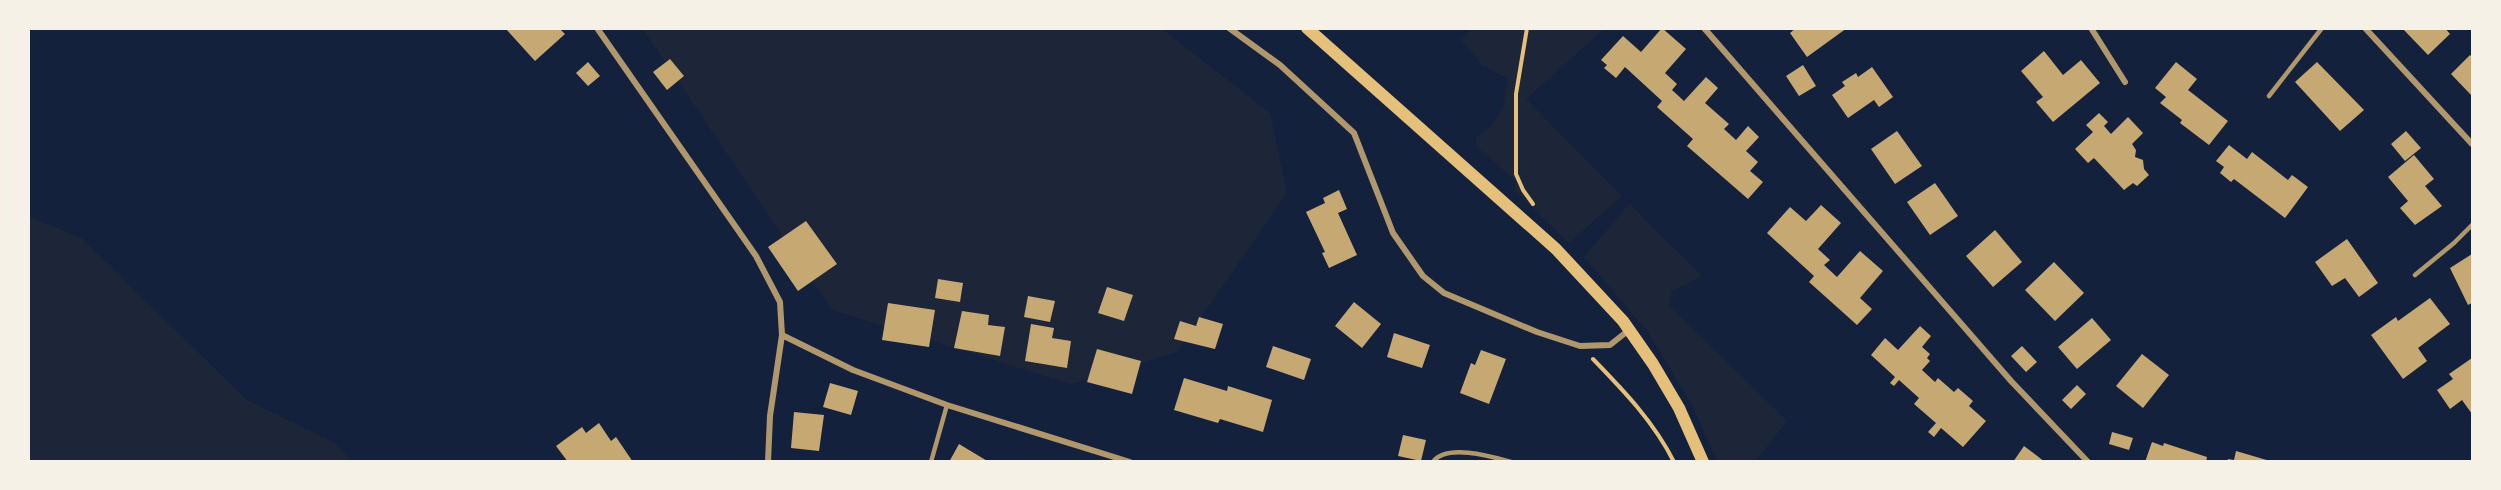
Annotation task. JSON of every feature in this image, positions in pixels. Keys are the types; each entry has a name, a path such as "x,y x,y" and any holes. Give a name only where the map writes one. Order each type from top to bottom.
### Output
{"main road":[{"path":"1306,28 1556,249 1629,330 1653,364 1679,408 1703,462"}],"street":[{"path":"597,28 756,256 780,302 782,335 770,417 768,462"},
{"path":"1228,28 1280,65 1354,134 1393,233 1423,276 1444,293 1537,332 1580,346 1610,345 1629,330"},
{"path":"1704,28 1897,248 1975,341 2088,462"},
{"path":"2091,28 2125,82"},
{"path":"2366,28 2472,144"},
{"path":"782,335 853,370 947,405 1130,462"}],"lane":[{"path":"2269,96 2322,28"},
{"path":"2415,275 2472,225"},
{"path":"931,462 947,405"},
{"path":"1433,462 1436,457 1447,453 1485,455 1511,462"}],"path":[{"path":"1527,28 1515,102 1516,174 1523,190 1541,212"},
{"path":"1580,346 1629,397 1662,438 1674,462"}],"shaded area":[{"path":"643,29 1162,29 1270,113 1287,193 1177,352 1071,384 832,310"},
{"path":"1472,29 1604,29 1526,99 1622,196 1569,243 1514,190 1517,182 1477,147 1476,137 1491,126 1500,112 1507,78 1483,66 1461,40"},
{"path":"1630,203 1702,276 1672,291 1669,305 1787,421 1756,461 1717,461 1692,405 1648,332 1584,257"},
{"path":"28,216 81,238 247,400 335,443 352,461 29,461"}],"building":[{"path":"505,28 559,28 565,34 535,61"},
{"path":"1662,28 1686,49 1665,73 1677,84 1672,90 1684,101 1706,77 1718,88 1705,103 1729,124 1724,129 1736,140 1748,126 1759,137 1746,151 1758,162 1750,171 1763,182 1748,199 1687,146 1693,139 1657,107 1662,101 1625,67 1616,78 1604,68 1607,65 1601,60 1623,36 1641,52"},
{"path":"1796,28 1847,28 1807,57 1790,33"},
{"path":"2402,28 2445,28 2450,34 2428,55"},
{"path":"2044,51 2063,75 2081,60 2100,83 2053,122 2036,102 2043,97 2021,71"},
{"path":"2470,55 2472,57 2472,96 2451,74"},
{"path":"670,59 684,76 667,90 653,72"},
{"path":"588,62 600,76 588,86 576,73"},
{"path":"2176,62 2197,79 2188,90 2228,121 2209,145 2180,123 2182,120 2160,103 2166,97 2155,88"},
{"path":"2317,62 2364,110 2340,131 2295,82"},
{"path":"1803,65 1816,86 1799,96 1786,76"},
{"path":"1872,67 1893,97 1879,107 1874,100 1848,118 1832,95 1845,86 1842,82 1856,73 1858,77"},
{"path":"2099,113 2108,122 2104,126 2111,134 2128,117 2143,133 2132,144 2136,150 2135,157 2143,160 2144,169 2149,175 2137,186 2133,183 2124,190 2094,158 2088,163 2075,149 2093,132 2086,125"},
{"path":"1897,131 1922,166 1895,184 1871,149"},
{"path":"2406,131 2421,148 2405,161 2391,144"},
{"path":"2229,145 2247,159 2252,152 2288,180 2292,175 2308,187 2285,218 2234,179 2231,182 2220,173 2224,167 2216,161"},
{"path":"2414,155 2434,179 2425,186 2442,206 2415,225 2400,208 2408,201 2388,177"},
{"path":"1935,183 1958,216 1930,235 1907,202"},
{"path":"1339,190 1347,209 1338,213 1357,255 1329,268 1322,253 1325,252 1306,212 1325,203 1323,198"},
{"path":"1821,205 1841,223 1818,249 1830,260 1824,265 1837,277 1860,251 1883,271 1860,298 1872,309 1857,325 1809,282 1814,276 1767,233 1790,207 1806,221"},
{"path":"806,221 837,264 798,291 768,247"},
{"path":"1995,230 2022,262 1993,287 1966,256"},
{"path":"2347,239 2378,283 2359,297 2345,278 2332,286 2315,262"},
{"path":"2472,254 2472,303 2468,305 2450,268"},
{"path":"2054,262 2084,293 2055,321 2025,290"},
{"path":"938,279 963,283 960,302 935,298"},
{"path":"1107,287 1133,295 1124,321 1098,313"},
{"path":"1028,296 1055,301 1050,322 1024,317"},
{"path":"2430,298 2450,324 2418,348 2427,361 2403,379 2371,335 2396,317 2398,321"},
{"path":"1354,302 1381,324 1362,348 1335,326"},
{"path":"888,303 935,310 929,347 882,340"},
{"path":"962,311 989,315 988,325 1005,327 1000,356 954,348"},
{"path":"1199,317 1223,324 1215,349 1174,339 1180,321 1196,326"},
{"path":"2092,318 2111,340 2077,369 2058,347"},
{"path":"1031,324 1054,328 1052,338 1071,341 1067,368 1025,361"},
{"path":"1920,326 1931,336 1922,347 1930,354 1927,358 1930,361 1922,370 1935,382 1938,378 1954,392 1958,388 1973,401 1969,406 1986,421 1963,447 1941,428 1934,437 1928,432 1936,423 1914,404 1919,398 1899,380 1894,386 1890,383 1895,377 1871,355 1885,338 1898,350"},
{"path":"1394,333 1430,345 1422,368 1387,357"},
{"path":"1273,346 1311,359 1304,380 1266,367"},
{"path":"2022,346 2037,362 2026,372 2011,356"},
{"path":"1097,349 1141,361 1132,394 1087,382"},
{"path":"1481,350 1506,359 1489,404 1460,393 1471,363 1475,365"},
{"path":"2142,354 2169,375 2143,408 2116,386"},
{"path":"2472,358 2472,414 2462,400 2450,409 2437,390 2453,379 2449,374"},
{"path":"1184,378 1227,391 1228,386 1272,400 1263,432 1220,419 1218,423 1174,410"},
{"path":"830,383 858,391 851,415 823,407"},
{"path":"2077,385 2086,394 2071,409 2062,400"},
{"path":"794,412 824,415 819,451 791,448"},
{"path":"599,423 611,441 616,437 633,462 568,462 556,446 582,427 586,433"},
{"path":"2112,432 2133,438 2129,450 2109,444"},
{"path":"1403,435 1426,440 1421,461 1398,456"},
{"path":"2152,442 2163,446 2164,443 2207,457 2206,462 2145,462"},
{"path":"959,444 989,462 949,462"},
{"path":"2024,446 2036,455 2045,462 2013,462"},
{"path":"2236,451 2270,462 2227,462 2228,459 2234,460"}]}
